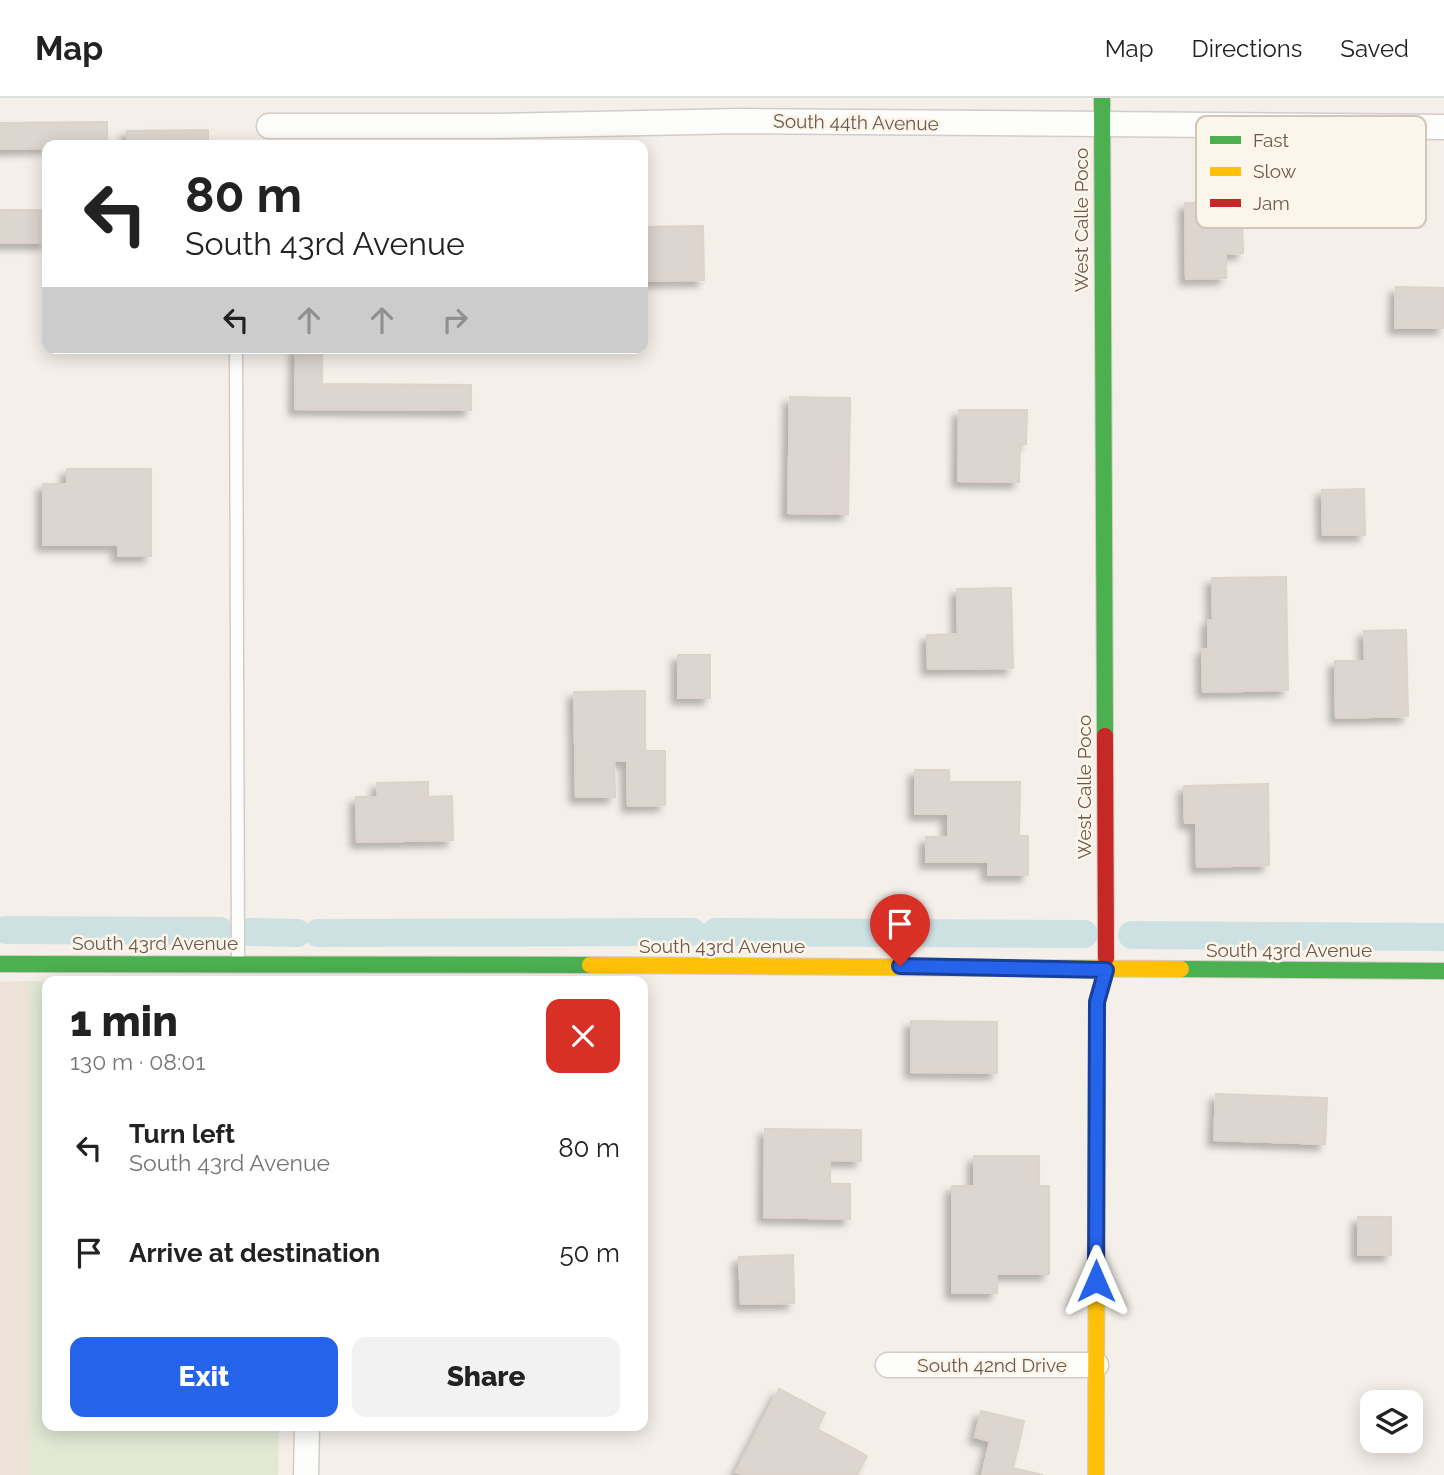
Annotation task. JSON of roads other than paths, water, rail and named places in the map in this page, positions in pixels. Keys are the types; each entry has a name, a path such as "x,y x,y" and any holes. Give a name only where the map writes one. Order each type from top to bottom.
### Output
{"street":[{"name":"West Calle Poco","path":"1096,1475 1097,1002 1106,970 1102,98"},
{"name":"South 44th Avenue","path":"269,126 493,126 741,121 1196,125"},
{"name":"South 44th Avenue","path":"1426,127 1444,127"},
{"name":"South 43rd Avenue","path":"0,964 237,964 308,974 900,966 1106,970 1444,971"},
{"name":"South 42nd Drive","path":"888,1365 1096,1365"},
{"path":"306,1475 307,1431"}],"lane":[{"path":"236,354 237,964"}],"waterway":[{"path":"6,930 220,931"},
{"path":"250,932 297,933"},
{"path":"318,933 692,932"},
{"path":"716,932 1084,934"},
{"path":"1132,935 1444,937"}]}
